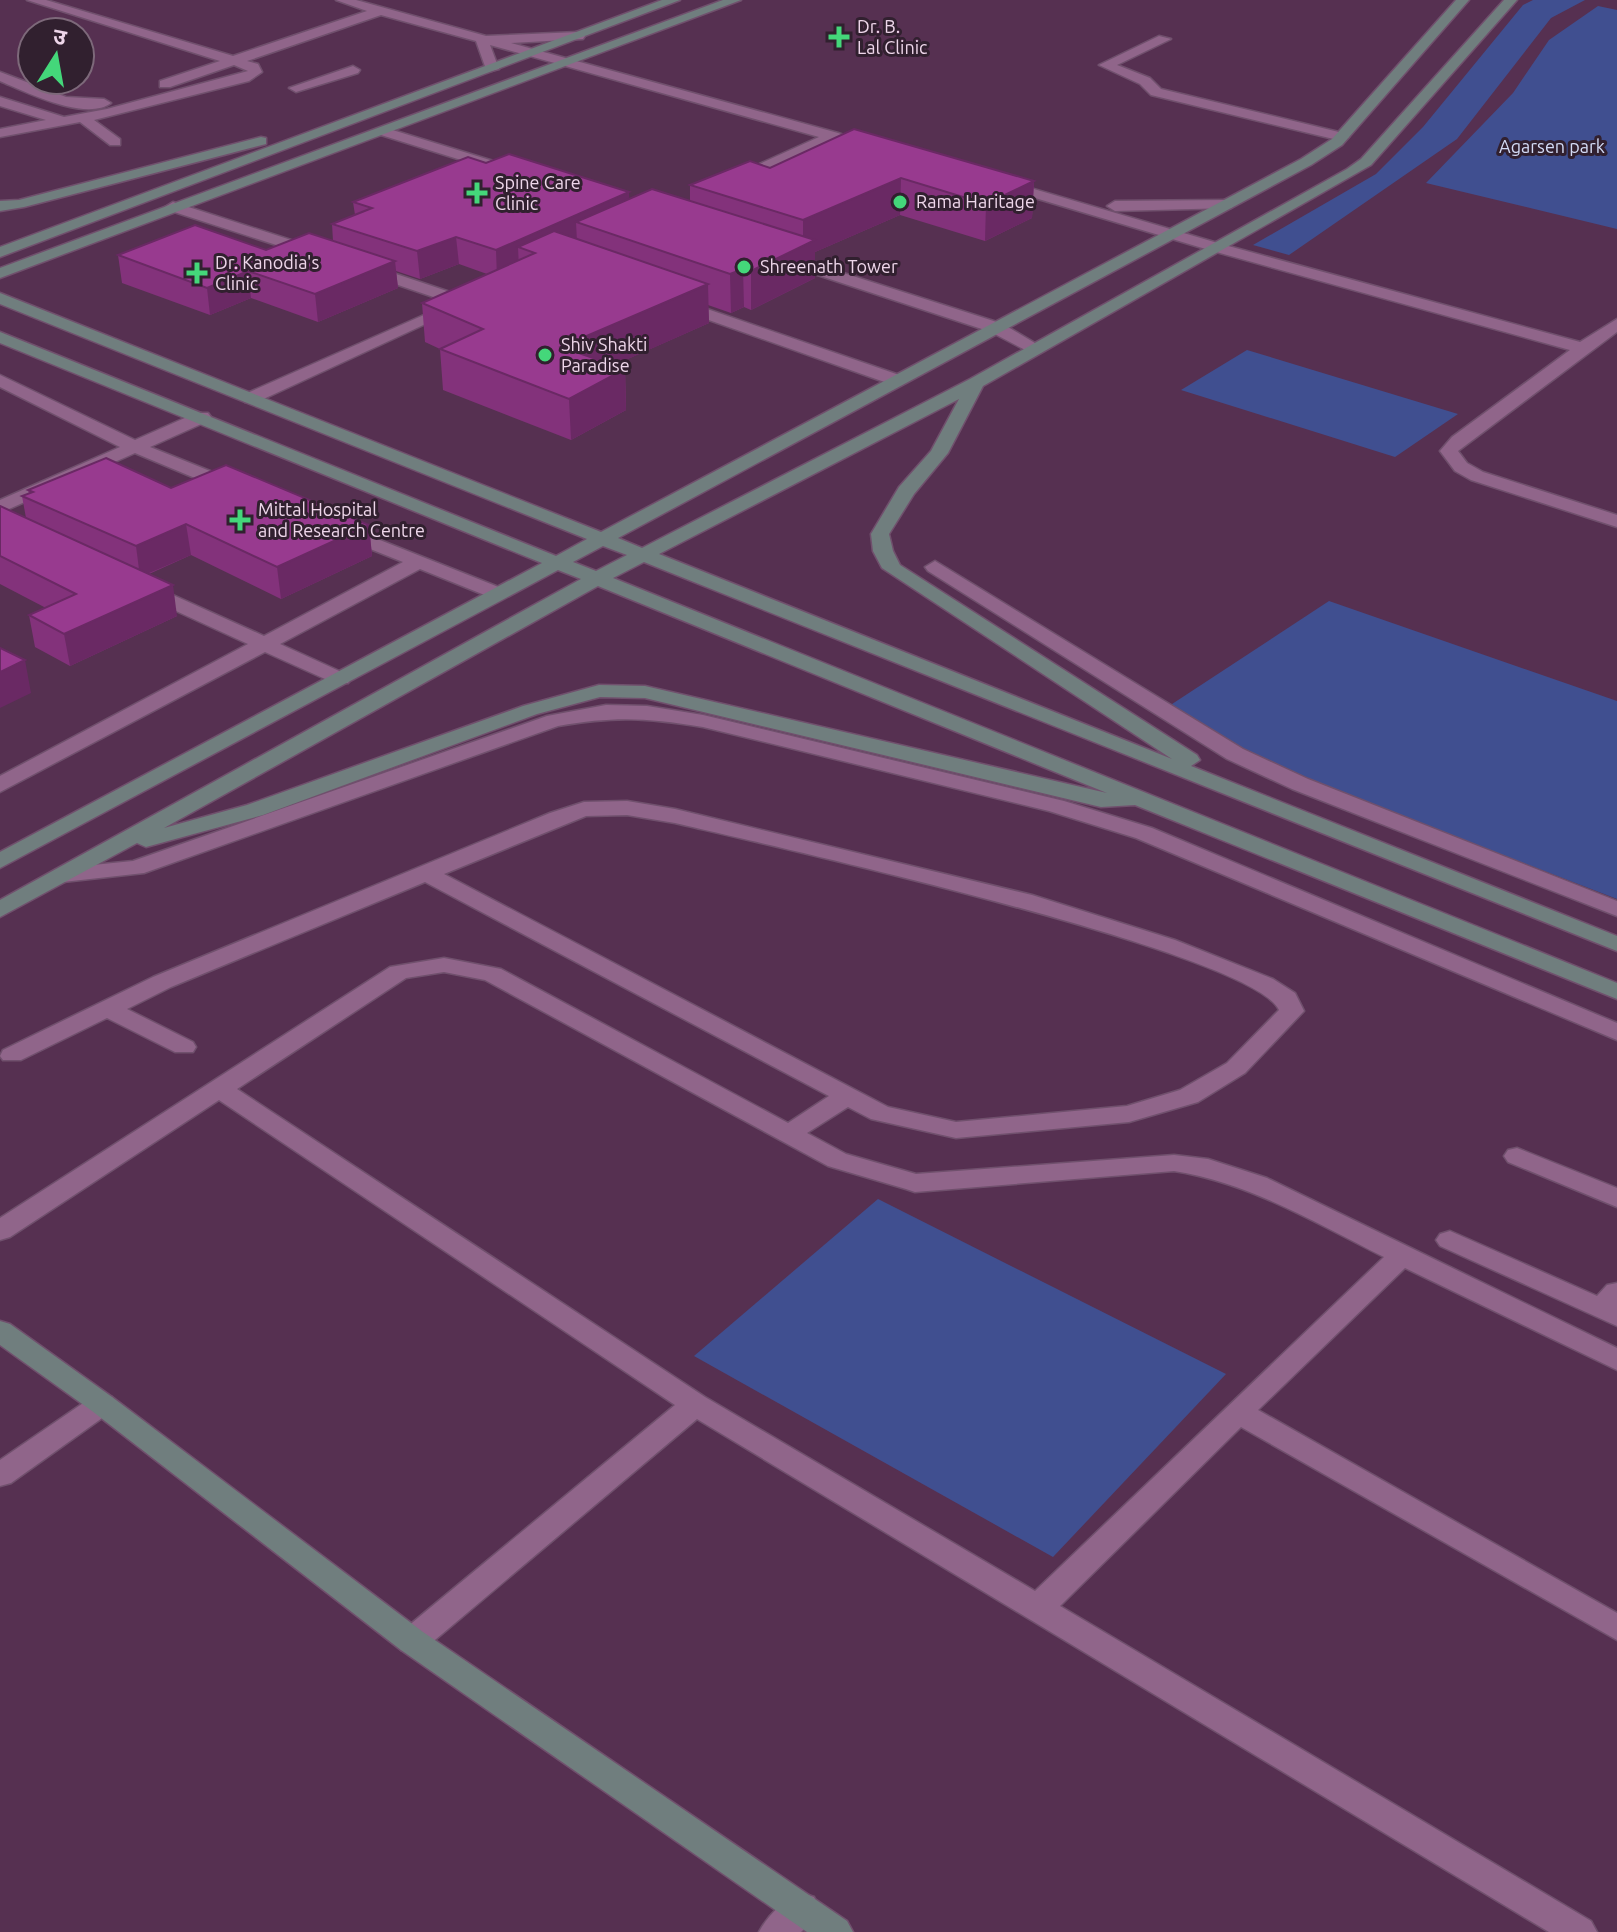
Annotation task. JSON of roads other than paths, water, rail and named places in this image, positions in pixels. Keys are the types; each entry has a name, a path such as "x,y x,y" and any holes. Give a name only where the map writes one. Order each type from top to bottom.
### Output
{"street":[{"path":"33,0 232,60 253,67 282,83"},
{"path":"342,0 879,149"},
{"path":"0,252 674,0"},
{"path":"0,273 735,0"},
{"path":"3,856 341,679 1306,162 1342,137 1463,0"},
{"path":"0,910 598,578 976,383 1366,162 1511,0"},
{"path":"0,76 56,98 89,106 113,101 379,11"},
{"path":"482,40 578,36"},
{"path":"1164,39 1106,65 1145,81 1156,92 1342,137"},
{"path":"482,40 492,69"},
{"path":"0,133 83,118 229,82 282,83 353,70"},
{"path":"0,101 55,116 61,122"},
{"path":"0,206 19,204 397,105"},
{"path":"83,118 115,142"},
{"path":"386,132 513,172"},
{"path":"723,186 833,136"},
{"path":"984,179 1215,247 1583,348"},
{"path":"1077,205 1161,208 1226,205"},
{"path":"173,207 341,262 472,299 251,398"},
{"path":"775,256 997,328 1037,349"},
{"path":"660,297 899,381"},
{"path":"0,298 1617,944"},
{"path":"1617,324 1458,441 1449,451 1461,467 1477,476 1617,521"},
{"path":"0,337 1617,992"},
{"path":"0,380 135,447 248,493"},
{"path":"976,383 939,453 906,491 880,534 883,551 892,568 1234,789"},
{"path":"0,507 202,417"},
{"path":"319,522 499,594"},
{"path":"0,785 418,562"},
{"path":"935,567 1235,754 1300,784 1617,909"},
{"path":"125,581 341,679"},
{"path":"107,851 255,810 530,710 599,691 645,692 1101,800 1143,799"},
{"path":"63,875 136,868 554,720 606,711 647,712 703,721 969,784 1144,833 1617,1032"},
{"path":"12,1055 162,982 280,936 424,873 584,809 627,808 675,816 1024,900 1111,926 1264,984 1286,998 1292,1011 1236,1068 1189,1096 1129,1114 956,1130 880,1113 424,873"},
{"path":"0,1231 399,972 444,965 492,974 837,1160 915,1183 1174,1163 1208,1168 1258,1184 1401,1256 1611,1327"},
{"path":"106,1008 184,1047"},
{"path":"218,1088 695,1404 1579,1932"},
{"path":"788,1134 847,1096"},
{"path":"1517,1156 1617,1198"},
{"path":"1450,1240 1611,1327"},
{"path":"1038,1608 1401,1256"},
{"path":"0,1331 102,1404 412,1641 790,1920 835,1932"},
{"path":"0,1475 102,1404"},
{"path":"412,1641 695,1404"},
{"path":"1238,1412 1617,1628"}],"place":[{"name":"Dr. B. Lal Clinic","path":"839,37"},
{"name":"Spine Care Clinic","path":"477,193"},
{"name":"Rama Haritage","path":"900,202"},
{"name":"Shreenath Tower","path":"744,267"},
{"name":"Dr. Kanodia's Clinic","path":"197,273"},
{"name":"Shiv Shakti Paradise","path":"545,355"},
{"name":"Mittal Hospital and Research Centre","path":"240,520"}],"park label":[{"name":"Agarsen park","path":"1552,147"}]}
